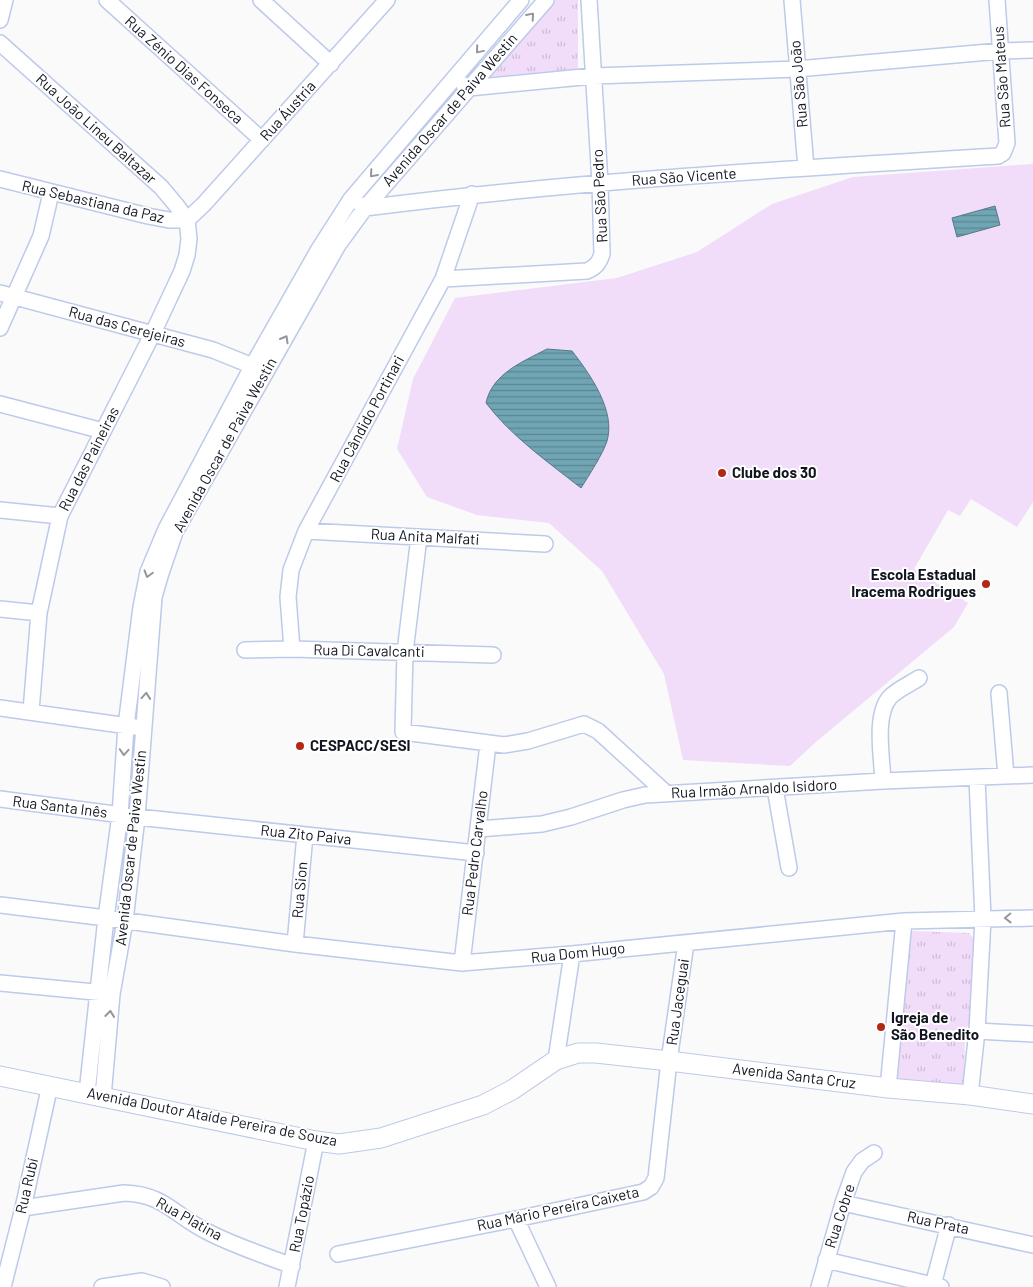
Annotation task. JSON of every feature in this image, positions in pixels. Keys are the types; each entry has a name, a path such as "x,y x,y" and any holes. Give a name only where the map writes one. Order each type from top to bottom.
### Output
{"main road":[{"name":"Avenida Santa Cruz","path":"556,1060 578,1053 596,1053 1033,1104"},
{"name":"Avenida Doutor Ataíde Pereira de Souza","path":"0,1076 316,1141 339,1144 381,1138 483,1105 512,1090 556,1060"}],"street":[{"path":"0,20 5,0"},
{"name":"Rua Zénio Dias Fonseca","path":"107,0 262,140"},
{"path":"261,0 331,64"},
{"name":"Rua Áustria","path":"186,220 204,204 387,0"},
{"name":"Avenida Oscar de Paiva Westin","path":"95,1095 107,1043 104,993 106,918 120,814 126,726 141,607 148,572 259,369 319,249 351,199 522,0"},
{"name":"Avenida Oscar de Paiva Westin","path":"259,369 338,245 365,208 546,0"},
{"name":"Rua São Pedro","path":"443,279 587,270 594,268 600,262 602,254 600,183 589,0"},
{"name":"Rua São João","path":"792,0 806,168"},
{"name":"Rua São Mateus","path":"997,0 1007,143 1003,153"},
{"name":"Rua João Lineu Baltazar","path":"0,42 161,187 186,220"},
{"path":"454,79 468,88 593,76 797,69 1033,50"},
{"name":"Rua São Vicente","path":"365,208 472,194 806,168 998,156 1003,153"},
{"name":"Rua Sebastiana da Paz","path":"0,179 162,219 186,220"},
{"path":"0,328 7,295 41,236 51,193"},
{"name":"Rua Cândido Portinari","path":"292,650 288,597 290,570 306,531 443,279 472,194"},
{"path":"351,199 365,208"},
{"name":"Rua das Paineiras","path":"31,711 39,613 60,516 153,333 182,271 189,239 186,220"},
{"name":"Rua das Cerejeiras","path":"7,295 213,350 259,369"},
{"path":"0,404 103,431"},
{"path":"0,510 60,516"},
{"name":"Avenida Oscar de Paiva Westin","path":"95,1095 91,1042 125,921 137,817 154,597 170,531"},
{"name":"Rua Anita Malfati","path":"306,531 545,544"},
{"path":"419,537 405,652 402,732 504,745 528,741 584,724 598,731 667,794"},
{"path":"0,609 39,613"},
{"name":"Rua Di Cavalcanti","path":"245,650 492,655"},
{"path":"883,781 881,727 885,704 892,696 919,678"},
{"path":"999,693 1006,776"},
{"path":"0,708 31,711 143,729"},
{"name":"Rua Pedro Carvalho","path":"462,963 488,744"},
{"name":"Rua Irmão Arnaldo Isidoro","path":"478,829 542,824 571,818 623,800 645,795 883,781 1033,775"},
{"path":"970,1096 983,919 977,778"},
{"path":"775,788 789,868"},
{"name":"Rua Santa Inês","path":"0,799 137,817"},
{"name":"Rua Zito Paiva","path":"137,817 476,853"},
{"name":"Rua Sion","path":"295,944 305,835"},
{"name":"Rua Dom Hugo","path":"0,906 106,918 295,944 462,963 904,921 1033,918"},
{"path":"888,1088 904,921"},
{"name":"Rua Jaceguai","path":"670,1061 686,943"},
{"path":"556,1060 572,954"},
{"path":"0,983 104,993"},
{"path":"976,1031 1033,1034"},
{"path":"91,1042 107,1043"},
{"name":"Rua Mário Pereira Caixeta","path":"338,1254 643,1192 651,1186 656,1178 670,1061"},
{"name":"Rua Rubí","path":"3,1287 23,1208 50,1085"},
{"name":"Rua Topázio","path":"287,1287 316,1141"},
{"name":"Rua Cobre","path":"819,1287 854,1172 862,1162 874,1153"},
{"name":"Rua Platina","path":"23,1208 124,1194 140,1194 157,1199 205,1231 292,1266"},
{"name":"Rua Prata","path":"843,1203 1033,1245"},
{"path":"516,1219 548,1287"},
{"path":"826,1260 929,1285 949,1225"},
{"path":"102,1287 123,1285 142,1280 162,1287"}],"green space":[{"path":"555,0 578,0 578,69 489,77"},
{"name":"Clube dos 30","path":"1033,164 1033,502 1017,527 971,499 960,516 948,510 914,569 968,603 954,627 817,741 790,766 683,760 664,674 602,571 549,523 477,515 427,497 397,449 413,379 455,298 617,278 697,252 772,204 853,177"},
{"path":"912,931 969,933 974,939 972,1019 965,1030 964,1087 892,1079 906,936"}],"water":[{"path":"995,206 1000,225 957,237 952,218"},
{"path":"547,349 572,351 600,393 605,405 609,429 607,441 596,465 581,488 519,438 486,403 489,393 501,377 518,364"}],"place":[{"name":"Clube dos 30","path":"722,473"},
{"name":"Escola Estadual Iracema Rodrigues","path":"986,584"},
{"name":"CESPACC/SESI","path":"300,746"},
{"name":"Igreja de São Benedito","path":"881,1027"}]}
